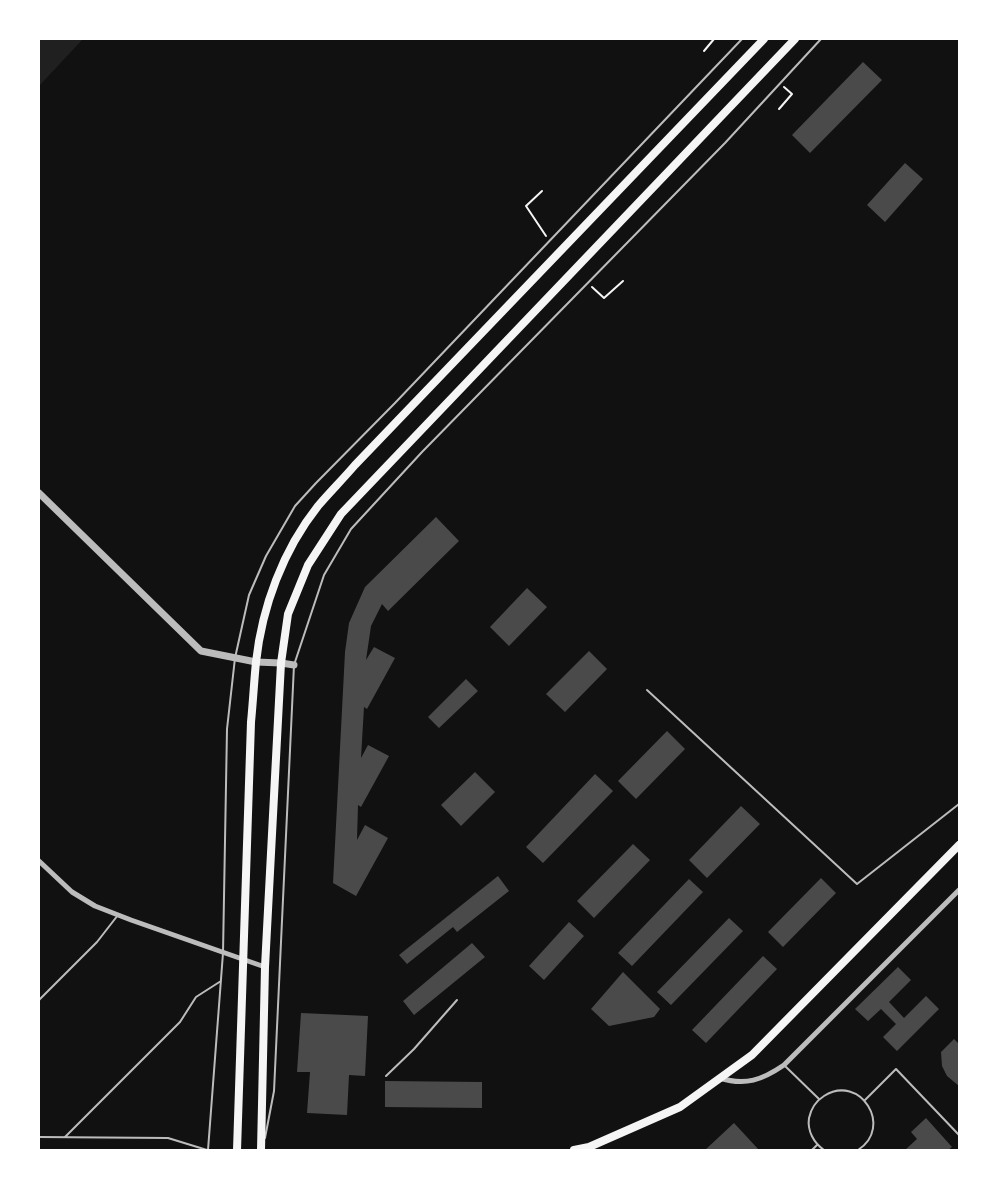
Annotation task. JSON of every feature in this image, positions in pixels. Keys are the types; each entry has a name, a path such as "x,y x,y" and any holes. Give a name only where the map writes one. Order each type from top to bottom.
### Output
{"main road":[{"path":"237,1150 251,722 256,662 275,581 292,546 317,508 355,465 765,39"},
{"path":"262,1150 265,967 281,663 288,614 308,565 341,514 795,39"},
{"path":"573,1150 589,1147 680,1107 752,1054 959,845"}],"street":[{"path":"39,493 201,651 256,662 294,665"},
{"path":"39,861 72,892 95,906 265,967"},
{"path":"720,1078 730,1081 750,1081 768,1075 784,1065 959,890"}],"lane":[{"path":"39,1137 168,1138 208,1150 223,952 227,729 235,658 249,595 266,556 295,507 316,483 742,39"},
{"path":"262,1150 274,1091 294,665 324,575 351,529 422,452 725,143 821,39"},
{"path":"647,690 857,884 959,804"},
{"path":"39,1000 97,942 118,915"},
{"path":"65,1137 180,1022 196,997 221,981"},
{"path":"386,1076 414,1049 457,1000"},
{"path":"784,1065 819,1099"},
{"path":"865,1100 896,1069 959,1135"},
{"path":"824,1150 817,1145 811,1134 809,1122 812,1109 819,1099 830,1092 842,1090 855,1093 865,1100 872,1111 874,1124 871,1136 858,1150"},
{"path":"812,1150 817,1145"}],"path":[{"path":"704,51 714,39"},
{"path":"778,109 792,94 780,83"},
{"path":"542,191 526,206 549,241"},
{"path":"588,283 604,298 623,281"}],"shaded area":[{"path":"39,39 83,39 39,86"}],"building":[{"path":"863,62 882,80 810,153 792,135"},
{"path":"905,163 923,179 885,222 867,205"},
{"path":"436,517 459,541 388,611 382,604 371,626 366,660 374,647 395,658 367,709 364,707 361,758 368,745 389,756 361,807 358,805 357,840 365,825 388,838 356,896 333,883 345,652 349,623 365,587"},
{"path":"527,588 547,607 509,646 490,627"},
{"path":"589,651 607,669 565,712 546,694"},
{"path":"466,679 478,691 439,728 428,717"},
{"path":"667,731 685,749 636,799 618,781"},
{"path":"475,772 495,792 461,826 441,805"},
{"path":"595,774 613,791 543,863 526,847"},
{"path":"741,806 760,824 707,878 689,860"},
{"path":"633,844 650,860 594,918 577,901"},
{"path":"498,876 509,891 457,932 453,927 407,964 399,955"},
{"path":"821,878 836,893 783,947 768,932"},
{"path":"689,879 703,892 632,966 618,953"},
{"path":"729,918 743,931 671,1005 657,992"},
{"path":"569,922 584,936 544,980 529,966"},
{"path":"472,943 485,957 414,1015 403,1001"},
{"path":"763,956 777,969 706,1043 692,1030"},
{"path":"898,967 911,980 889,1002 904,1018 926,996 939,1009 897,1051 883,1037 896,1024 881,1009 868,1021 855,1009"},
{"path":"623,972 660,1009 654,1017 609,1026 591,1009"},
{"path":"301,1013 368,1016 365,1076 349,1075 347,1115 307,1113 310,1072 297,1072"},
{"path":"954,1039 959,1044 959,1086 947,1076 942,1066 941,1052"},
{"path":"385,1081 482,1082 482,1108 385,1107"},
{"path":"926,1118 952,1147 948,1150 905,1150 917,1139 911,1132"},
{"path":"734,1123 759,1150 705,1150"}]}
